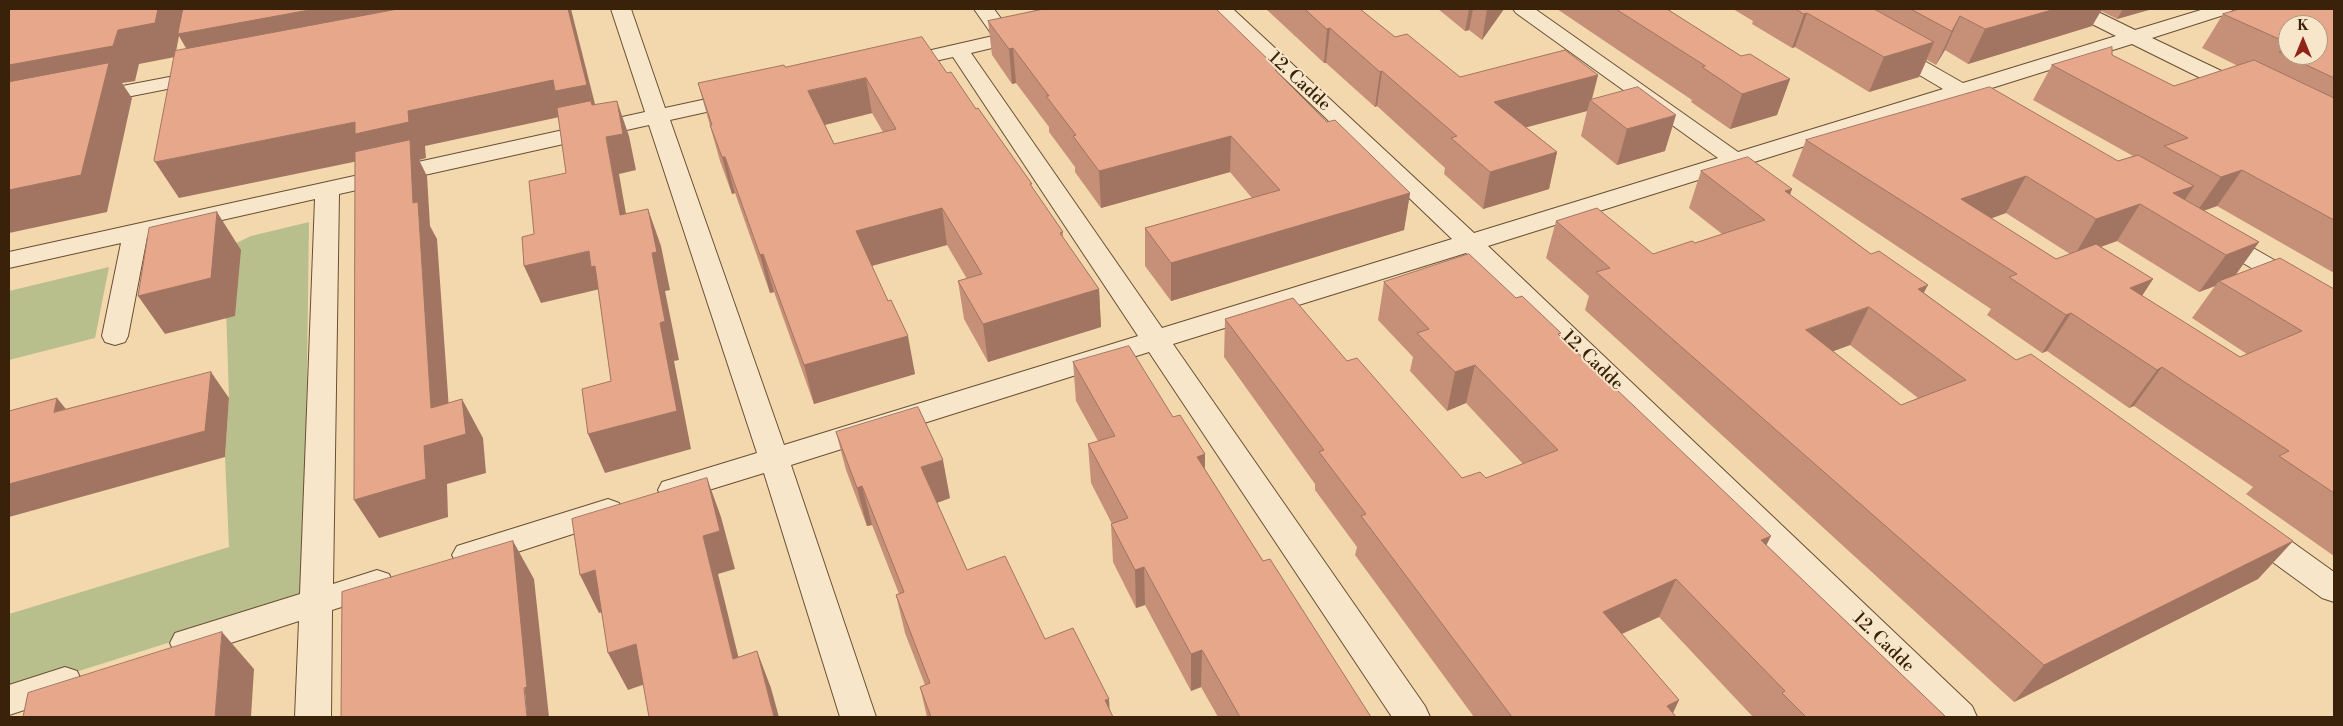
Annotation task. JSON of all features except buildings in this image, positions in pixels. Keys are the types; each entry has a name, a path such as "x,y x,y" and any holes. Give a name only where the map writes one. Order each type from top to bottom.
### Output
{"street":[{"path":"622,9 774,458 858,717"},
{"path":"984,9 1006,39"},
{"name":"12. Cadde","path":"1222,9 1471,244 1959,717"},
{"path":"1523,9 1768,184"},
{"path":"2077,9 2264,101"},
{"path":"446,562 774,458 1471,244 2223,9"},
{"path":"880,67 1045,30"},
{"path":"1869,38 1988,106"},
{"path":"958,50 1412,717"},
{"path":"68,103 224,72"},
{"path":"9,260 755,94"},
{"path":"313,717 327,190"},
{"path":"2196,225 2334,305"},
{"path":"115,336 136,232"},
{"path":"2229,514 2334,589"},
{"path":"167,650 400,576"},
{"path":"9,700 92,673"}],"green space":[{"path":"309,222 304,600 9,693 9,614 229,547 225,457 229,398 226,309 232,245 251,236"},
{"path":"109,267 95,338 9,360 9,291"}]}
